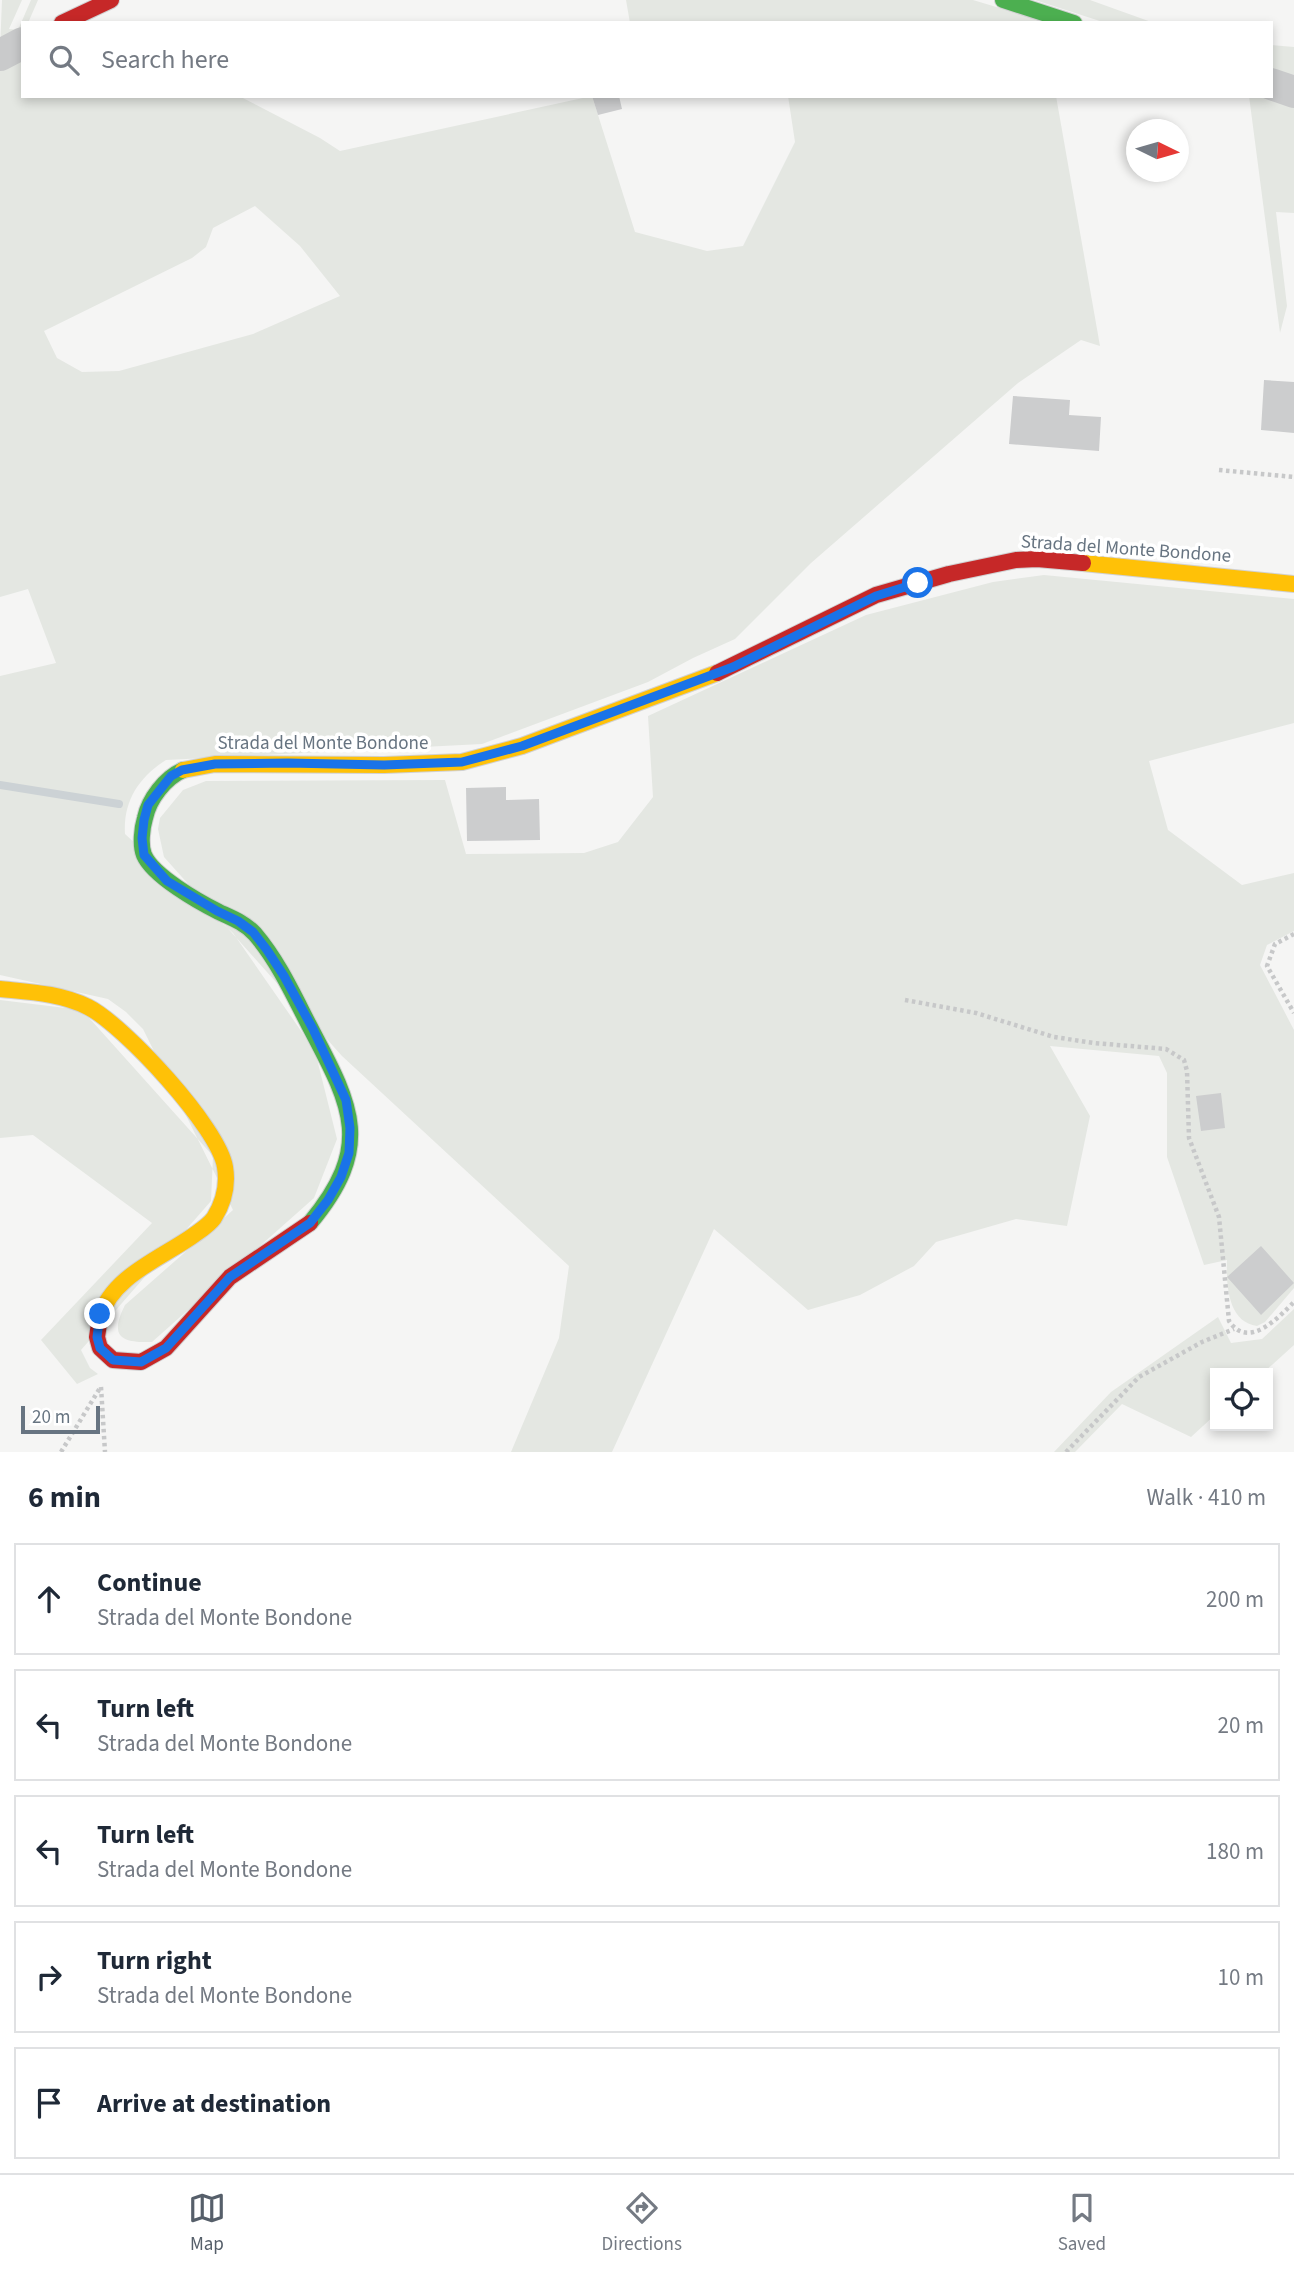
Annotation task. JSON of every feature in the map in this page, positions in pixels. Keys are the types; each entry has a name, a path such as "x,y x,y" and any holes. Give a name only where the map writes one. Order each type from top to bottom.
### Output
{"street":[{"path":"66,21 111,0"},
{"path":"1003,0 1068,21"},
{"path":"0,55 21,44"},
{"path":"1273,85 1294,92"},
{"name":"Strada del Monte Bondone","path":"113,1360 141,1362 166,1348 230,1277 310,1223 341,1177 349,1153 350,1128 346,1100 313,1029 267,950 253,932 238,921 167,881 144,855 142,838 148,805 171,776 182,770 215,764 384,765 462,762 522,746 733,667 876,596 949,574 1016,560 1037,559 1294,584"},
{"path":"0,989 56,995 90,1008 134,1044 193,1108 214,1139 225,1165 224,1194 212,1221 176,1248 132,1274 113,1294 100,1314 97,1337 100,1348 113,1360"}],"path":[{"path":"1219,470 1294,477"},
{"path":"1294,934 1275,944 1267,966 1294,1013"},
{"path":"905,1000 976,1013 1054,1037 1166,1049 1184,1060 1187,1071 1189,1138 1219,1217 1229,1321 1234,1329 1242,1333 1263,1329 1294,1302"},
{"path":"1066,1452 1139,1377 1191,1348 1234,1329"},
{"path":"61,1452 113,1360"},
{"path":"100,1387 105,1452"}],"shaded area":[{"path":"2,0 22,0 9,29 18,30 21,23 21,40 0,50"},
{"path":"31,0 38,0 29,21 22,21"},
{"path":"626,0 973,0 1042,21 630,21"},
{"path":"1035,0 1090,0 1148,21 1100,21"},
{"path":"1273,45 1294,47 1294,84 1273,77"},
{"path":"21,56 21,98 243,98 340,151 593,98 635,232 707,251 743,246 795,142 788,98 1056,98 1100,346 1081,340 1018,383 811,563 735,639 648,682 482,744 166,760 141,782 130,801 125,834 233,933 315,1051 337,1139 314,1198 152,1342 132,1341 121,1336 118,1324 125,1305 233,1210 143,1029 108,999 0,975 0,676 56,663 28,589 0,597 0,65","holes":["255,206 300,246 340,296 253,334 119,371 82,372 57,358 44,331 192,258 206,247 213,228"]},
{"path":"1249,98 1294,99 1294,213 1276,212 1287,306 1280,333"},
{"path":"1044,575 1294,599 1294,723 1149,761 1168,830 1242,885 1294,873 1294,931 1267,945 1260,965 1294,1030 1294,1288 1265,1322 1257,1326 1247,1323 1234,1310 1228,1291 1227,1260 1204,1265 1167,1157 1167,1073 1159,1056 1050,1046 1090,1116 1067,1226 1016,1219 936,1242 914,1266 860,1295 808,1310 714,1229 612,1452 511,1452 559,1338 569,1266 342,1056 164,857 158,829 160,818 183,790 206,781 445,780 466,854 584,853 618,842 653,797 648,716 866,615 993,582"},
{"path":"0,1000 82,1010 213,1156 211,1201 81,1350 90,1368 98,1374 77,1384 41,1340 152,1223 33,1135 0,1138"},
{"path":"1294,1309 1294,1345 1269,1368 1210,1368 1210,1420 1191,1437 1122,1404 1075,1452 1054,1452 1111,1392 1218,1317 1231,1343 1262,1339"}],"building":[{"path":"593,98 619,98 622,109 598,115"},
{"path":"1264,380 1294,382 1294,433 1261,430"},
{"path":"1013,396 1070,400 1069,415 1101,417 1099,451 1009,444"},
{"path":"506,787 506,800 539,799 540,840 467,841 466,788"},
{"path":"1221,1093 1225,1128 1201,1131 1196,1096"},
{"path":"1261,1246 1294,1283 1261,1315 1227,1277"}],"waterway":[{"path":"0,785 119,804"}],"traffic: fast":[{"path":"1003,0 1068,21"},
{"path":"183,770 164,784 150,804 142,831 144,855 149,863 177,888 243,924 255,934 271,955 291,990 324,1053 345,1102 350,1125 349,1147 343,1170 330,1195 310,1223"}],"traffic: slow":[{"path":"1083,563 1294,584"},
{"path":"183,770 215,764 384,765 462,762 522,746 717,673"},
{"path":"0,989 67,999 104,1017 146,1055 189,1104 219,1150 225,1167 224,1193 212,1221 127,1279 115,1290 100,1317"}],"traffic: jam":[{"path":"66,21 111,0"},
{"path":"717,673 876,595 949,574 1016,560 1083,563"},
{"path":"100,1317 97,1337 100,1348 113,1360 141,1362 166,1348 230,1277 310,1223"}],"route":[{"path":"100,1314 97,1337 100,1348 113,1360 141,1362 166,1348 230,1277 310,1223 341,1177 349,1153 350,1128 346,1100 313,1029 267,950 253,932 238,921 167,881 144,855 142,838 148,805 171,776 182,770 215,764 384,765 462,762 522,746 733,667 876,596 918,583"}]}
